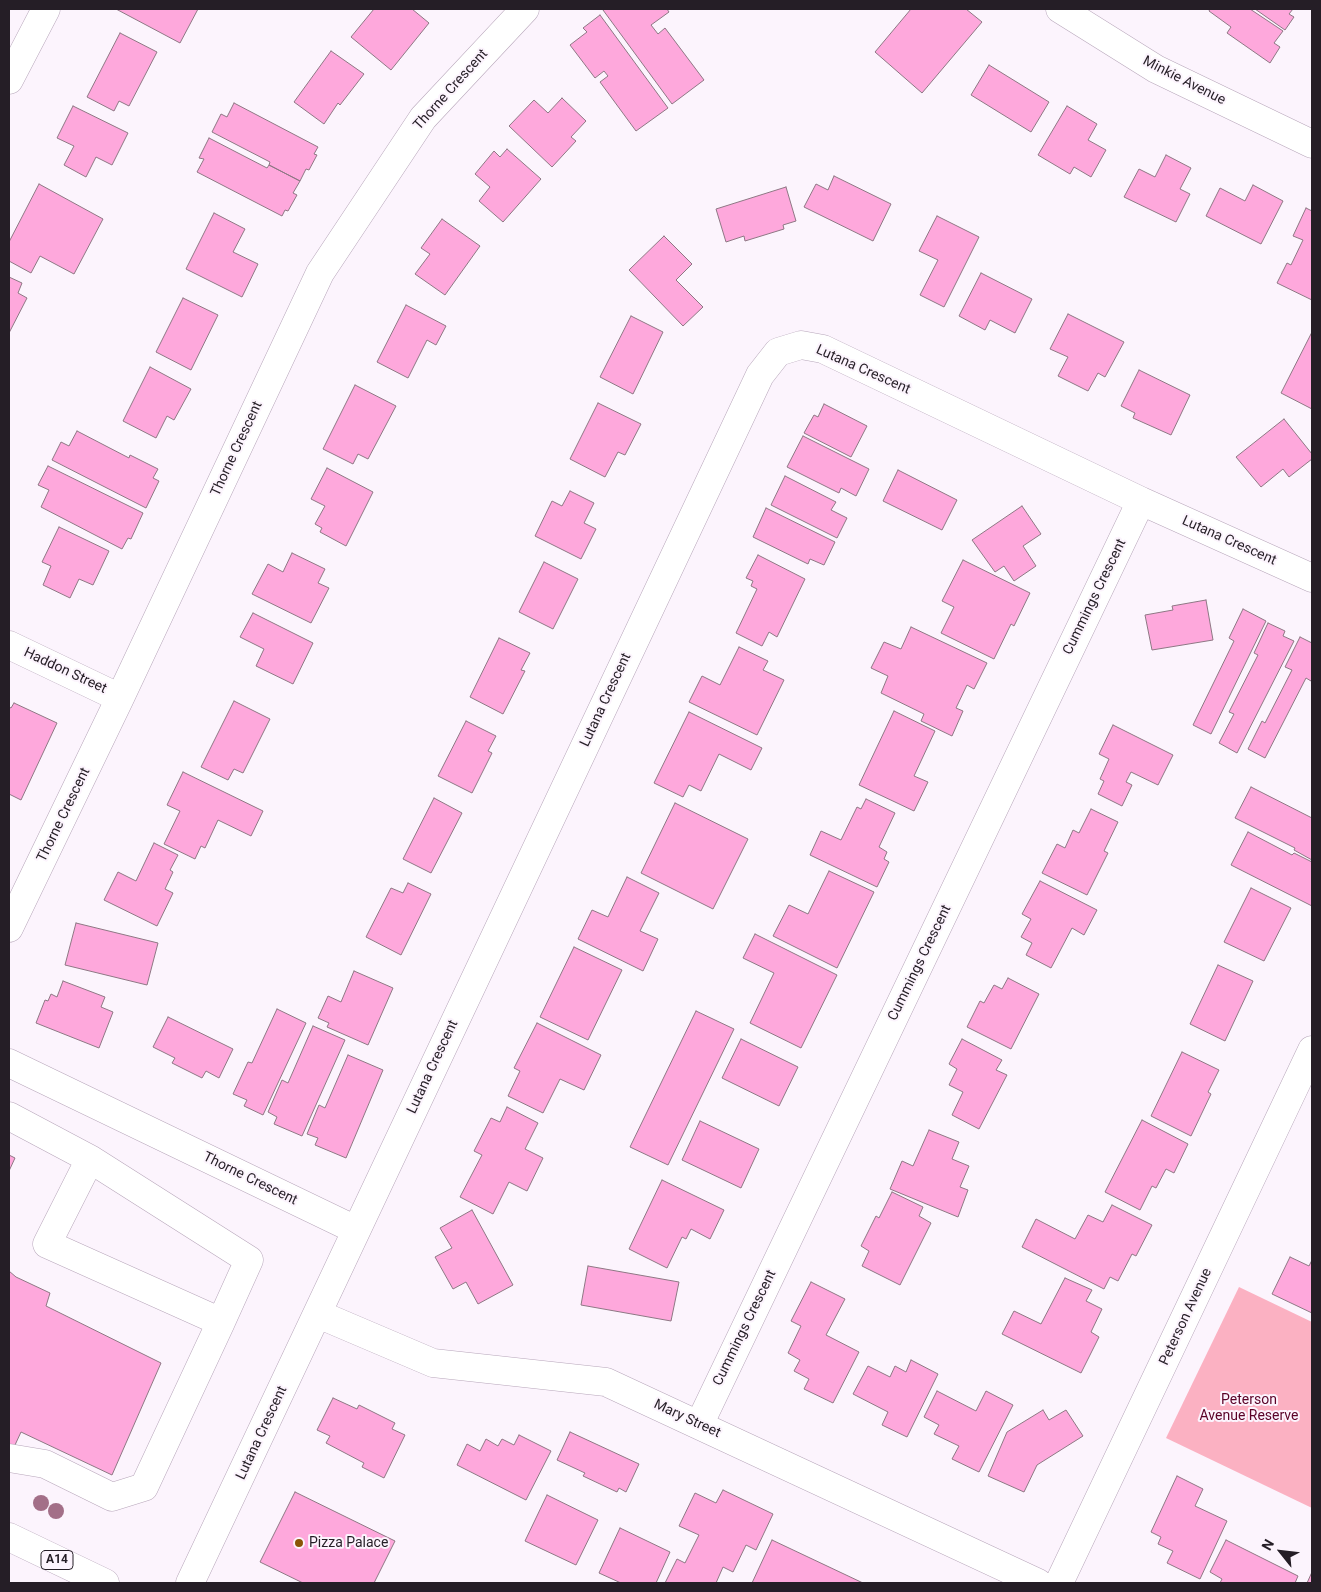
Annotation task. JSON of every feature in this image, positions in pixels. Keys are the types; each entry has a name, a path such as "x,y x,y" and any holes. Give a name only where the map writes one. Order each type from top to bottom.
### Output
{"street":[{"path":"9,80 46,9"},
{"name":"Thorne Crescent","path":"9,928 120,698 320,273 423,118 525,9"},
{"name":"Minkie Avenue","path":"1060,9 1156,69 1310,137"},
{"name":"Lutana Crescent","path":"190,1583 760,375 778,352 801,345 823,349 1141,501 1312,578"},
{"name":"Cummings Crescent","path":"699,1425 1141,501"},
{"name":"Haddon Street","path":"9,645 120,698"},
{"name":"Peterson Avenue","path":"1059,1583 1312,1050"},
{"name":"Thorne Crescent","path":"9,1063 356,1230"},
{"path":"9,1116 90,1159 249,1260 144,1487 112,1497 45,1464 9,1458"},
{"path":"90,1159 47,1244 221,1322"},
{"name":"Mary Street","path":"318,1314 433,1363 606,1382 1038,1583"},
{"name":"A14","path":"9,1537 105,1583"}],"green space":[{"name":"Peterson Avenue Reserve","path":"1239,1287 1312,1322 1312,1508 1166,1438"}],"building":[{"path":"116,9 198,9 180,43"},
{"path":"374,9 412,9 429,23 391,70 351,37"},
{"path":"667,9 669,12 651,25 658,34 665,28 704,80 672,104 603,10"},
{"path":"911,9 966,9 982,22 922,93 875,52"},
{"path":"1210,9 1250,9 1283,31 1274,43 1280,47 1270,63 1227,33 1231,27 1209,11"},
{"path":"1255,9 1293,9 1289,14 1294,17 1285,30"},
{"path":"600,15 668,108 636,131 600,82 608,76 604,71 595,78 570,45 587,32 583,28"},
{"path":"120,33 157,52 129,106 119,101 114,111 87,97"},
{"path":"331,51 364,74 340,105 338,103 324,124 294,102"},
{"path":"989,65 1049,102 1031,132 971,95"},
{"path":"562,98 586,121 571,137 576,141 552,167 509,126 534,100 548,113"},
{"path":"234,103 318,147 314,154 317,155 309,170 306,169 300,181 269,165 270,162 212,132 221,114 227,117"},
{"path":"73,106 128,133 112,165 96,157 86,177 64,165 74,146 57,138"},
{"path":"1067,106 1097,124 1088,140 1106,150 1091,177 1074,167 1070,174 1038,155"},
{"path":"209,138 267,168 269,165 300,181 293,193 297,195 288,211 285,210 282,216 197,172 204,159 199,158"},
{"path":"507,149 541,179 503,222 479,201 490,187 475,174 494,151 500,157"},
{"path":"1166,155 1191,168 1180,189 1190,194 1176,222 1124,197 1139,169 1155,177"},
{"path":"834,176 891,204 873,241 804,207 816,184 828,190"},
{"path":"39,184 103,219 74,274 40,256 31,273 9,261 9,242"},
{"path":"1253,185 1283,201 1261,244 1206,216 1220,188 1245,201"},
{"path":"786,187 796,221 783,225 784,229 745,241 744,236 726,242 716,209"},
{"path":"1306,208 1312,211 1312,300 1277,283 1287,263 1291,265 1303,240 1293,236"},
{"path":"214,213 245,229 233,252 258,264 242,297 186,269"},
{"path":"937,216 979,237 944,307 920,295 938,260 919,251"},
{"path":"442,219 480,246 445,295 415,274 430,254 421,248"},
{"path":"664,236 692,264 676,280 703,307 683,326 629,270"},
{"path":"981,273 1032,299 1015,333 990,320 985,330 959,316"},
{"path":"9,277 22,283 18,293 27,298 9,333"},
{"path":"183,298 218,315 191,370 156,352"},
{"path":"406,305 446,326 436,345 427,340 408,378 377,362"},
{"path":"1068,314 1124,342 1105,377 1098,373 1088,391 1058,376 1068,357 1050,349"},
{"path":"631,316 663,332 633,394 600,377"},
{"path":"1312,332 1312,409 1281,393"},
{"path":"150,367 191,389 174,420 167,416 156,438 123,421"},
{"path":"1139,370 1190,395 1171,435 1133,418 1135,413 1121,406"},
{"path":"355,385 396,406 368,459 358,454 353,464 323,449"},
{"path":"598,403 641,424 625,455 618,452 605,477 570,459"},
{"path":"824,404 867,426 851,457 804,433 814,415 818,417"},
{"path":"1284,419 1312,454 1312,459 1289,477 1283,469 1261,487 1236,457"},
{"path":"77,431 129,458 130,455 158,469 153,478 159,481 146,508 52,460 61,442 69,446"},
{"path":"803,436 869,469 856,496 841,488 839,493 787,467"},
{"path":"48,466 143,513 131,539 128,538 122,549 41,507 49,490 38,485"},
{"path":"327,468 373,492 346,546 320,532 322,528 315,524 325,506 311,499"},
{"path":"898,470 957,500 942,530 883,501"},
{"path":"785,476 836,502 831,510 847,518 837,538 771,505"},
{"path":"570,491 594,503 584,523 596,529 581,559 535,536 552,501 562,506"},
{"path":"1022,506 1041,534 1023,546 1036,566 1014,581 1004,566 995,572 972,540"},
{"path":"766,508 835,542 824,565 810,559 808,564 753,537"},
{"path":"59,527 109,551 93,585 79,579 70,598 43,585 51,566 42,562"},
{"path":"292,553 325,569 318,583 329,588 311,623 252,594 268,564 283,572"},
{"path":"758,555 805,579 777,637 769,632 762,646 736,633 757,589 751,586 753,581 746,578"},
{"path":"963,560 1030,593 1014,626 1011,624 994,659 941,633 954,607 942,601"},
{"path":"544,562 578,579 553,629 519,612"},
{"path":"1206,600 1213,640 1152,650 1145,615 1173,610 1172,606"},
{"path":"1243,609 1266,621 1211,734 1193,725 1234,641 1229,638"},
{"path":"253,613 313,643 293,684 256,666 264,649 240,637"},
{"path":"1268,623 1285,631 1283,636 1294,641 1237,753 1219,743 1234,714 1229,712 1258,655 1254,653"},
{"path":"911,627 987,663 974,689 967,685 956,708 963,711 952,736 921,721 924,714 881,693 888,676 871,668 884,642 901,649"},
{"path":"1300,637 1312,643 1312,679 1311,681 1306,678 1265,758 1248,749 1262,721 1265,723 1292,670 1285,667"},
{"path":"499,638 530,653 521,670 525,671 503,714 470,697"},
{"path":"739,647 768,661 763,670 784,680 757,735 689,702 702,676 720,685"},
{"path":"234,701 270,719 243,773 234,769 228,780 201,767"},
{"path":"14,703 57,723 21,800 9,794 9,707 11,708"},
{"path":"894,711 935,731 914,776 928,782 914,811 859,785"},
{"path":"689,712 762,748 751,770 719,754 701,791 689,785 683,797 654,783"},
{"path":"466,721 496,736 488,751 492,753 472,793 438,776"},
{"path":"1113,725 1173,755 1158,785 1131,772 1126,782 1132,785 1122,806 1098,794 1104,781 1100,779 1109,759 1099,754"},
{"path":"183,772 263,811 251,836 218,820 205,848 201,846 195,859 164,844 180,811 167,805"},
{"path":"1251,787 1312,818 1312,860 1294,850 1295,848 1235,818"},
{"path":"434,798 462,813 431,873 403,859"},
{"path":"866,799 895,813 879,847 887,852 884,859 889,862 877,887 810,855 821,831 841,840 857,807 861,809"},
{"path":"675,803 748,839 713,909 641,873"},
{"path":"1091,809 1118,822 1104,851 1108,853 1087,895 1042,873 1057,844 1065,848 1073,830 1079,833"},
{"path":"1248,832 1292,855 1294,853 1312,862 1312,906 1231,865"},
{"path":"154,843 178,855 170,870 173,872 165,889 173,893 157,926 104,900 118,872 136,881"},
{"path":"829,871 874,892 837,968 773,936 789,905 808,914"},
{"path":"627,877 659,893 640,931 658,939 643,971 578,939 592,910 608,917"},
{"path":"1040,881 1097,910 1084,935 1072,928 1051,968 1026,955 1032,943 1021,937 1031,919 1022,914"},
{"path":"408,883 431,894 401,955 366,937 391,888 403,893"},
{"path":"1251,888 1291,908 1264,961 1224,942"},
{"path":"76,923 158,943 147,985 65,965"},
{"path":"755,934 837,975 801,1048 750,1023 774,973 743,958"},
{"path":"574,947 622,970 588,1040 540,1017"},
{"path":"1218,965 1253,981 1225,1041 1190,1024"},
{"path":"354,971 393,988 368,1045 327,1027 329,1023 318,1018 328,996 341,1002"},
{"path":"1008,978 1039,994 1011,1049 967,1027 980,1001 984,1003 994,985 1002,989"},
{"path":"63,981 105,997 101,1007 113,1012 99,1048 36,1023 45,1000 48,1001 51,994 57,997"},
{"path":"277,1009 306,1023 263,1115 244,1106 247,1100 233,1094 248,1062 252,1063"},
{"path":"696,1011 734,1029 668,1165 630,1147"},
{"path":"168,1017 233,1049 219,1078 206,1071 202,1078 172,1063 175,1058 153,1047"},
{"path":"537,1023 601,1055 584,1090 560,1079 543,1113 508,1096 520,1071 514,1068"},
{"path":"313,1026 345,1040 302,1136 274,1124 277,1117 268,1112 282,1080 288,1083"},
{"path":"741,1039 798,1067 779,1106 722,1078"},
{"path":"962,1039 1002,1060 996,1070 1007,1075 979,1129 952,1115 963,1092 949,1085 957,1069 949,1064"},
{"path":"1182,1052 1219,1070 1208,1092 1211,1094 1191,1136 1151,1116"},
{"path":"348,1055 383,1070 346,1158 315,1145 318,1138 307,1134 319,1105 325,1108"},
{"path":"507,1107 538,1123 525,1149 543,1158 527,1191 509,1182 493,1214 460,1197 482,1155 474,1151 491,1118 500,1122"},
{"path":"1142,1120 1188,1144 1174,1173 1166,1169 1156,1188 1152,1186 1140,1210 1105,1192"},
{"path":"700,1121 759,1149 741,1188 682,1160"},
{"path":"929,1130 959,1142 952,1159 969,1166 960,1187 968,1190 958,1217 890,1189 902,1161 913,1166"},
{"path":"9,1155 15,1158 9,1171"},
{"path":"662,1180 724,1210 710,1239 691,1229 686,1239 682,1237 667,1268 629,1249"},
{"path":"892,1192 923,1207 919,1216 931,1223 900,1285 862,1266 869,1251 861,1246 876,1216 879,1218"},
{"path":"1112,1205 1152,1225 1136,1256 1132,1254 1118,1281 1110,1277 1104,1289 1022,1247 1036,1219 1075,1239 1088,1215 1103,1222"},
{"path":"472,1210 513,1285 478,1304 466,1282 453,1289 435,1257 452,1248 440,1228"},
{"path":"1290,1257 1309,1266 1312,1260 1312,1313 1272,1294"},
{"path":"588,1266 679,1282 671,1321 581,1305"},
{"path":"9,1271 16,1277 50,1293 46,1306 161,1363 112,1475 21,1432 9,1458"},
{"path":"1065,1278 1092,1290 1086,1301 1102,1309 1091,1332 1099,1337 1081,1373 1002,1334 1014,1311 1041,1324"},
{"path":"811,1282 845,1299 826,1335 859,1352 833,1403 804,1389 809,1379 794,1371 800,1360 788,1353 801,1326 791,1321"},
{"path":"911,1360 938,1374 907,1437 882,1425 888,1412 853,1394 868,1366 890,1377 895,1366 906,1372"},
{"path":"937,1391 976,1411 986,1391 1013,1405 979,1472 952,1459 959,1446 934,1434 939,1425 924,1417"},
{"path":"333,1398 357,1409 359,1405 395,1423 392,1429 405,1435 384,1478 362,1467 364,1463 326,1443 330,1436 317,1430"},
{"path":"1043,1410 1049,1420 1066,1410 1083,1436 1037,1465 1024,1492 988,1476 1007,1432"},
{"path":"570,1432 639,1464 626,1492 619,1488 617,1492 583,1476 585,1473 557,1460"},
{"path":"519,1435 551,1451 526,1500 457,1465 467,1444 480,1451 486,1439 498,1446 502,1439 514,1445"},
{"path":"1177,1476 1203,1489 1195,1506 1227,1521 1200,1579 1167,1563 1173,1551 1158,1544 1161,1537 1151,1532"},
{"path":"723,1490 773,1514 756,1550 746,1545 733,1572 723,1567 716,1583 665,1583 677,1559 685,1563 699,1535 679,1526 695,1493 716,1503"},
{"path":"295,1492 395,1541 374,1583 303,1583 260,1562"},
{"path":"547,1495 598,1520 576,1565 525,1541"},
{"path":"620,1528 670,1552 656,1583 621,1583 599,1573"},
{"path":"772,1540 863,1583 752,1583"},
{"path":"1226,1540 1298,1576 1295,1583 1220,1583 1222,1579 1210,1572"},
{"path":"1312,1572 1312,1583 1307,1583"}],"place":[{"name":"Pizza Palace","path":"299,1543"}]}
